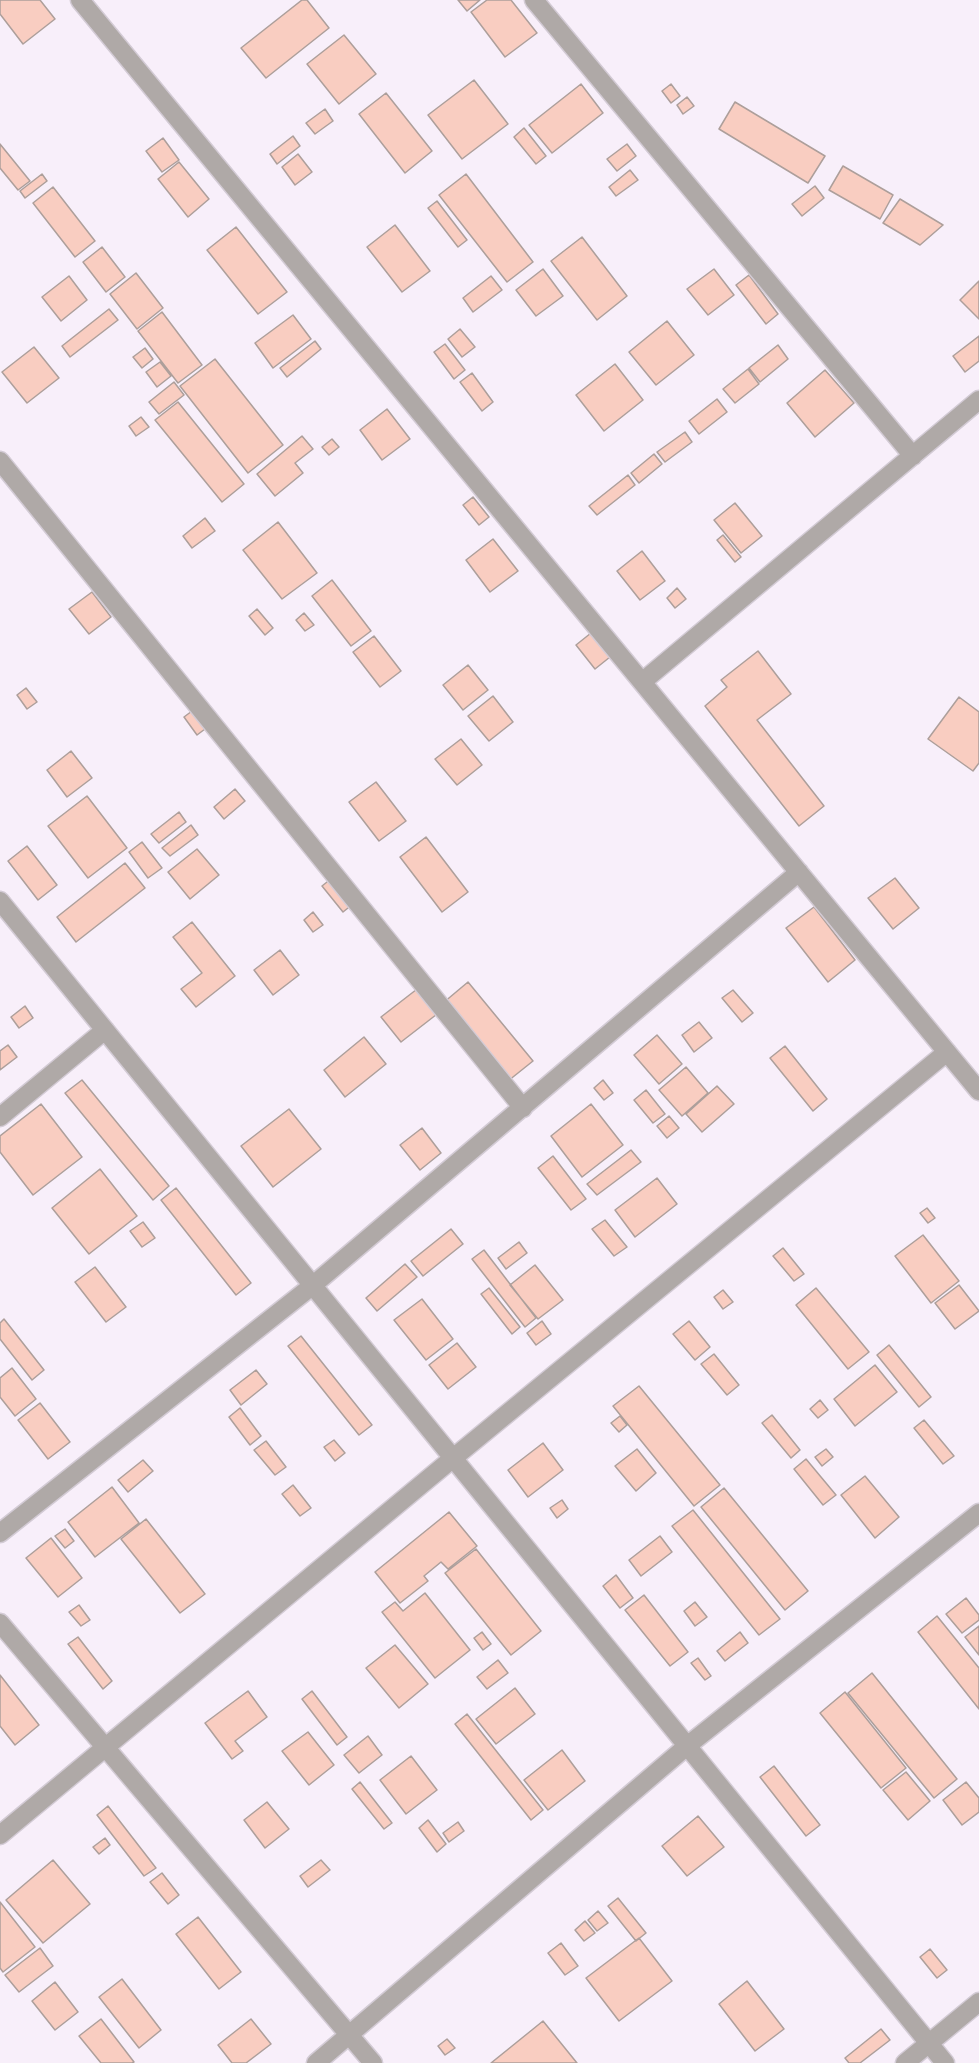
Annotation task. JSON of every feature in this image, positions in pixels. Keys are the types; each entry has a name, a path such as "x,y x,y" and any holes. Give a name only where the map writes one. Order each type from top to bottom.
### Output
{"street":[{"path":"80,0 979,1091"},
{"path":"534,0 913,456"},
{"path":"642,682 979,400"},
{"path":"0,461 524,1108"},
{"path":"0,1533 312,1286 799,872"},
{"path":"0,901 945,2063"},
{"path":"0,1117 105,1030"},
{"path":"0,1835 947,1052"},
{"path":"316,2063 687,1746 979,1513"},
{"path":"0,1623 373,2063"},
{"path":"905,2063 979,2002"}],"building":[{"path":"0,0 40,0 55,19 23,44 0,14"},
{"path":"302,0 307,0 329,28 266,78 241,48"},
{"path":"458,0 480,0 467,11"},
{"path":"487,0 511,0 537,33 505,57 471,12"},
{"path":"344,35 376,74 339,104 307,64"},
{"path":"474,80 508,124 462,159 428,115"},
{"path":"581,84 603,113 552,153 529,125"},
{"path":"671,84 680,96 671,103 662,91"},
{"path":"386,93 432,151 405,173 359,114"},
{"path":"687,97 694,106 683,114 677,105"},
{"path":"735,102 825,156 808,183 719,129"},
{"path":"325,109 333,121 315,134 306,123"},
{"path":"524,128 546,156 536,164 514,137"},
{"path":"293,136 300,146 277,164 270,154"},
{"path":"163,138 179,160 162,172 146,151"},
{"path":"0,144 30,181 18,190 0,168"},
{"path":"627,144 636,156 617,171 607,159"},
{"path":"298,154 312,172 295,185 282,167"},
{"path":"179,162 209,199 188,217 158,179"},
{"path":"843,166 893,195 880,219 829,190"},
{"path":"630,170 638,180 616,196 609,187"},
{"path":"42,174 47,181 25,198 20,191"},
{"path":"466,174 533,262 507,282 439,195"},
{"path":"815,186 824,198 802,216 792,204"},
{"path":"53,187 95,241 75,257 33,203"},
{"path":"900,199 943,225 920,245 883,223"},
{"path":"437,201 467,240 458,247 428,208"},
{"path":"395,225 430,271 402,292 367,247"},
{"path":"236,227 287,292 258,314 207,250"},
{"path":"582,237 627,296 597,320 551,261"},
{"path":"102,247 125,277 106,292 83,262"},
{"path":"543,269 563,296 536,316 516,290"},
{"path":"714,269 734,295 708,315 687,289"},
{"path":"136,273 163,308 137,329 110,294"},
{"path":"749,275 778,314 766,324 736,285"},
{"path":"69,276 87,300 61,321 42,297"},
{"path":"491,276 502,290 473,312 463,298"},
{"path":"979,281 979,319 960,300"},
{"path":"109,309 118,320 70,357 62,346"},
{"path":"162,312 202,365 178,383 138,331"},
{"path":"293,315 311,339 273,368 255,343"},
{"path":"667,321 694,355 656,385 629,352"},
{"path":"460,329 475,347 462,357 448,339"},
{"path":"979,336 979,361 965,372 953,356"},
{"path":"315,341 321,349 287,377 280,368"},
{"path":"445,344 465,370 454,379 434,352"},
{"path":"778,345 788,359 760,382 749,368"},
{"path":"34,347 59,378 27,403 2,372"},
{"path":"145,348 153,359 142,368 133,357"},
{"path":"215,359 283,445 248,473 180,386"},
{"path":"160,362 171,376 157,387 146,372"},
{"path":"615,364 643,400 604,431 576,395"},
{"path":"748,369 759,384 735,403 723,389"},
{"path":"825,370 854,403 815,437 787,403"},
{"path":"472,373 493,402 482,411 460,382"},
{"path":"174,382 184,395 159,414 149,402"},
{"path":"717,399 727,412 699,434 689,421"},
{"path":"178,402 244,484 222,502 155,420"},
{"path":"387,409 410,439 382,460 360,430"},
{"path":"141,417 149,427 136,436 129,426"},
{"path":"685,432 692,442 665,462 657,452"},
{"path":"302,436 313,449 295,463 303,473 275,496 257,474"},
{"path":"332,439 339,447 329,455 322,447"},
{"path":"654,454 662,464 639,483 631,473"},
{"path":"628,475 635,485 597,515 589,506"},
{"path":"473,497 489,517 479,525 463,505"},
{"path":"735,503 762,536 741,553 714,520"},
{"path":"205,518 215,531 192,548 183,536"},
{"path":"278,522 317,573 282,599 243,550"},
{"path":"723,535 741,557 735,562 717,540"},
{"path":"493,539 518,571 490,592 466,560"},
{"path":"642,551 665,581 640,600 617,571"},
{"path":"332,580 371,631 351,646 312,596"},
{"path":"677,588 686,599 675,608 667,598"},
{"path":"92,592 111,617 89,634 69,609"},
{"path":"257,609 273,628 265,635 249,616"},
{"path":"304,613 314,625 305,631 296,620"},
{"path":"591,633 610,657 595,669 576,645"},
{"path":"374,636 401,671 380,687 353,652"},
{"path":"758,651 791,694 757,720 824,806 799,826 705,706 727,687 721,680"},
{"path":"468,665 488,690 463,710 443,685"},
{"path":"26,688 37,702 27,709 17,695"},
{"path":"493,696 513,722 489,741 468,716"},
{"path":"959,697 979,712 979,763 973,771 928,739"},
{"path":"196,708 209,726 197,735 184,717"},
{"path":"461,739 482,765 457,785 435,759"},
{"path":"71,751 92,778 67,797 47,770"},
{"path":"376,782 406,821 379,841 349,802"},
{"path":"235,789 245,801 224,819 214,807"},
{"path":"87,796 127,848 88,878 48,826"},
{"path":"179,812 186,822 159,843 151,834"},
{"path":"191,825 198,835 170,856 162,848"},
{"path":"426,837 468,892 442,912 400,857"},
{"path":"142,842 162,868 148,878 129,852"},
{"path":"27,846 57,885 38,900 8,861"},
{"path":"197,849 219,875 190,899 168,872"},
{"path":"125,863 145,888 76,942 57,917"},
{"path":"332,878 353,904 343,912 322,886"},
{"path":"895,878 919,908 893,929 868,898"},
{"path":"814,907 855,960 828,982 786,928"},
{"path":"313,912 323,925 313,932 304,920"},
{"path":"192,922 235,976 196,1007 181,989 202,973 173,937"},
{"path":"280,950 299,975 273,995 254,970"},
{"path":"468,982 533,1061 508,1081 443,1003"},
{"path":"421,986 441,1011 401,1042 381,1017"},
{"path":"733,990 753,1013 742,1022 722,998"},
{"path":"25,1006 33,1018 19,1028 11,1017"},
{"path":"699,1022 712,1038 694,1052 682,1035"},
{"path":"657,1035 682,1064 659,1084 634,1055"},
{"path":"364,1037 386,1064 345,1097 324,1070"},
{"path":"8,1045 17,1057 0,1070 0,1051"},
{"path":"785,1046 827,1099 813,1111 770,1058"},
{"path":"686,1067 708,1093 682,1116 659,1090"},
{"path":"82,1080 169,1186 153,1200 65,1093"},
{"path":"603,1080 613,1093 604,1100 594,1088"},
{"path":"717,1086 734,1104 702,1132 686,1114"},
{"path":"646,1090 665,1114 653,1123 634,1100"},
{"path":"41,1104 82,1157 33,1195 0,1152 0,1136"},
{"path":"591,1104 623,1145 582,1177 551,1136"},
{"path":"289,1109 321,1149 273,1187 241,1146"},
{"path":"669,1116 679,1128 667,1138 657,1126"},
{"path":"422,1128 441,1153 420,1170 400,1145"},
{"path":"631,1150 641,1162 597,1195 587,1184"},
{"path":"553,1156 586,1199 571,1210 538,1168"},
{"path":"100,1169 137,1216 89,1254 52,1208"},
{"path":"657,1178 677,1204 635,1237 615,1210"},
{"path":"176,1188 251,1283 236,1295 161,1200"},
{"path":"927,1208 935,1218 928,1223 920,1213"},
{"path":"605,1220 627,1247 614,1256 592,1229"},
{"path":"143,1222 155,1238 142,1247 130,1231"},
{"path":"451,1229 463,1244 423,1276 411,1261"},
{"path":"923,1235 959,1281 931,1303 895,1256"},
{"path":"519,1242 527,1253 506,1269 498,1258"},
{"path":"783,1248 804,1274 794,1281 773,1256"},
{"path":"484,1250 536,1318 525,1327 472,1259"},
{"path":"405,1264 417,1277 377,1311 366,1298"},
{"path":"535,1265 563,1300 538,1319 510,1285"},
{"path":"95,1267 126,1307 106,1322 75,1282"},
{"path":"959,1285 979,1311 955,1329 935,1303"},
{"path":"489,1288 520,1327 512,1334 481,1294"},
{"path":"816,1288 869,1352 848,1369 796,1305"},
{"path":"723,1290 733,1302 723,1309 714,1297"},
{"path":"422,1299 453,1339 426,1360 394,1320"},
{"path":"4,1319 44,1370 32,1380 0,1339 0,1323"},
{"path":"542,1321 551,1334 536,1345 527,1333"},
{"path":"689,1321 710,1347 695,1360 673,1334"},
{"path":"301,1336 372,1425 359,1435 288,1346"},
{"path":"457,1343 476,1367 448,1389 429,1365"},
{"path":"889,1345 931,1397 919,1407 877,1355"},
{"path":"714,1354 739,1385 727,1395 701,1364"},
{"path":"875,1365 897,1392 855,1426 834,1399"},
{"path":"12,1368 36,1399 15,1416 0,1397 0,1378"},
{"path":"256,1370 267,1384 241,1405 230,1390"},
{"path":"639,1386 720,1485 694,1506 613,1406"},
{"path":"820,1400 828,1410 818,1418 810,1409"},
{"path":"40,1403 70,1442 48,1459 18,1420"},
{"path":"240,1408 261,1436 250,1445 229,1417"},
{"path":"772,1415 800,1450 791,1458 762,1423"},
{"path":"620,1416 627,1425 619,1432 611,1423"},
{"path":"924,1420 954,1456 943,1464 914,1428"},
{"path":"334,1440 345,1453 335,1461 324,1447"},
{"path":"266,1441 286,1467 275,1475 254,1450"},
{"path":"543,1443 563,1470 528,1497 508,1470"},
{"path":"637,1449 656,1473 636,1491 615,1466"},
{"path":"826,1449 833,1457 822,1466 815,1457"},
{"path":"806,1459 836,1495 823,1505 794,1469"},
{"path":"143,1460 153,1471 128,1492 118,1480"},
{"path":"865,1476 899,1517 875,1538 841,1495"},
{"path":"293,1485 311,1508 300,1516 282,1494"},
{"path":"112,1487 139,1523 95,1557 68,1522"},
{"path":"724,1488 808,1591 785,1610 701,1507"},
{"path":"562,1500 568,1509 557,1518 550,1508"},
{"path":"693,1510 780,1619 759,1635 672,1526"},
{"path":"449,1512 477,1546 448,1569 441,1562 424,1576 428,1581 400,1603 375,1572"},
{"path":"146,1519 205,1594 180,1613 121,1539"},
{"path":"65,1529 74,1541 65,1548 55,1536"},
{"path":"660,1536 672,1552 641,1576 629,1560"},
{"path":"51,1538 82,1578 58,1597 26,1558"},
{"path":"476,1549 541,1631 511,1655 445,1573"},
{"path":"616,1575 633,1598 620,1608 603,1586"},
{"path":"425,1593 470,1650 435,1678 382,1612 395,1602 403,1611"},
{"path":"644,1595 688,1652 670,1666 625,1610"},
{"path":"966,1598 979,1615 979,1620 962,1633 946,1614"},
{"path":"695,1602 707,1617 695,1626 684,1611"},
{"path":"79,1605 90,1620 81,1626 69,1612"},
{"path":"937,1616 979,1668 979,1709 918,1632"},
{"path":"979,1626 979,1655 965,1637"},
{"path":"482,1632 491,1644 483,1650 474,1638"},
{"path":"740,1632 748,1643 725,1661 717,1651"},
{"path":"78,1637 112,1681 103,1689 68,1644"},
{"path":"395,1645 428,1684 399,1708 366,1668"},
{"path":"698,1658 711,1676 705,1680 691,1663"},
{"path":"498,1660 508,1673 487,1689 477,1677"},
{"path":"872,1673 957,1779 934,1798 848,1693"},
{"path":"0,1675 39,1725 15,1745 0,1726"},
{"path":"515,1688 535,1714 496,1744 476,1719"},
{"path":"248,1691 267,1717 235,1741 243,1751 232,1759 205,1723"},
{"path":"312,1691 347,1737 337,1745 302,1699"},
{"path":"845,1692 906,1768 881,1788 820,1713"},
{"path":"467,1714 543,1810 531,1820 455,1724"},
{"path":"308,1732 334,1765 309,1785 282,1751"},
{"path":"368,1736 382,1755 359,1773 344,1755"},
{"path":"562,1750 585,1781 548,1810 524,1780"},
{"path":"411,1756 437,1790 406,1814 380,1780"},
{"path":"774,1766 820,1825 806,1836 760,1777"},
{"path":"906,1772 930,1801 908,1820 883,1790"},
{"path":"360,1782 392,1823 384,1829 352,1789"},
{"path":"966,1782 979,1798 979,1812 962,1825 943,1800"},
{"path":"267,1802 289,1829 265,1848 244,1820"},
{"path":"108,1806 156,1868 144,1876 97,1815"},
{"path":"698,1816 724,1847 687,1876 662,1846"},
{"path":"428,1820 446,1844 437,1852 419,1828"},
{"path":"458,1822 464,1831 449,1842 443,1833"},
{"path":"105,1838 110,1845 99,1854 93,1847"},
{"path":"53,1860 90,1904 43,1943 6,1900"},
{"path":"321,1860 330,1870 308,1887 300,1876"},
{"path":"162,1873 179,1895 168,1904 150,1882"},
{"path":"618,1898 646,1933 636,1941 608,1906"},
{"path":"0,1902 35,1947 3,1972 0,1968"},
{"path":"598,1911 608,1923 597,1931 588,1920"},
{"path":"198,1917 241,1972 219,1989 176,1934"},
{"path":"585,1921 595,1933 584,1941 575,1930"},
{"path":"639,1938 672,1981 619,2021 586,1978"},
{"path":"561,1943 578,1966 565,1975 548,1953"},
{"path":"40,1948 53,1966 19,1992 5,1975"},
{"path":"930,1949 947,1970 937,1978 920,1957"},
{"path":"122,1979 161,2030 139,2048 99,1997"},
{"path":"747,1981 784,2029 755,2051 719,2004"},
{"path":"55,1982 78,2012 55,2030 32,2001"},
{"path":"101,2019 134,2062 101,2063 79,2036"},
{"path":"251,2019 271,2044 246,2063 232,2063 218,2045"},
{"path":"543,2021 577,2063 491,2063"},
{"path":"881,2029 890,2040 860,2063 849,2063 845,2058"},
{"path":"447,2039 455,2048 445,2055 438,2046"}]}
